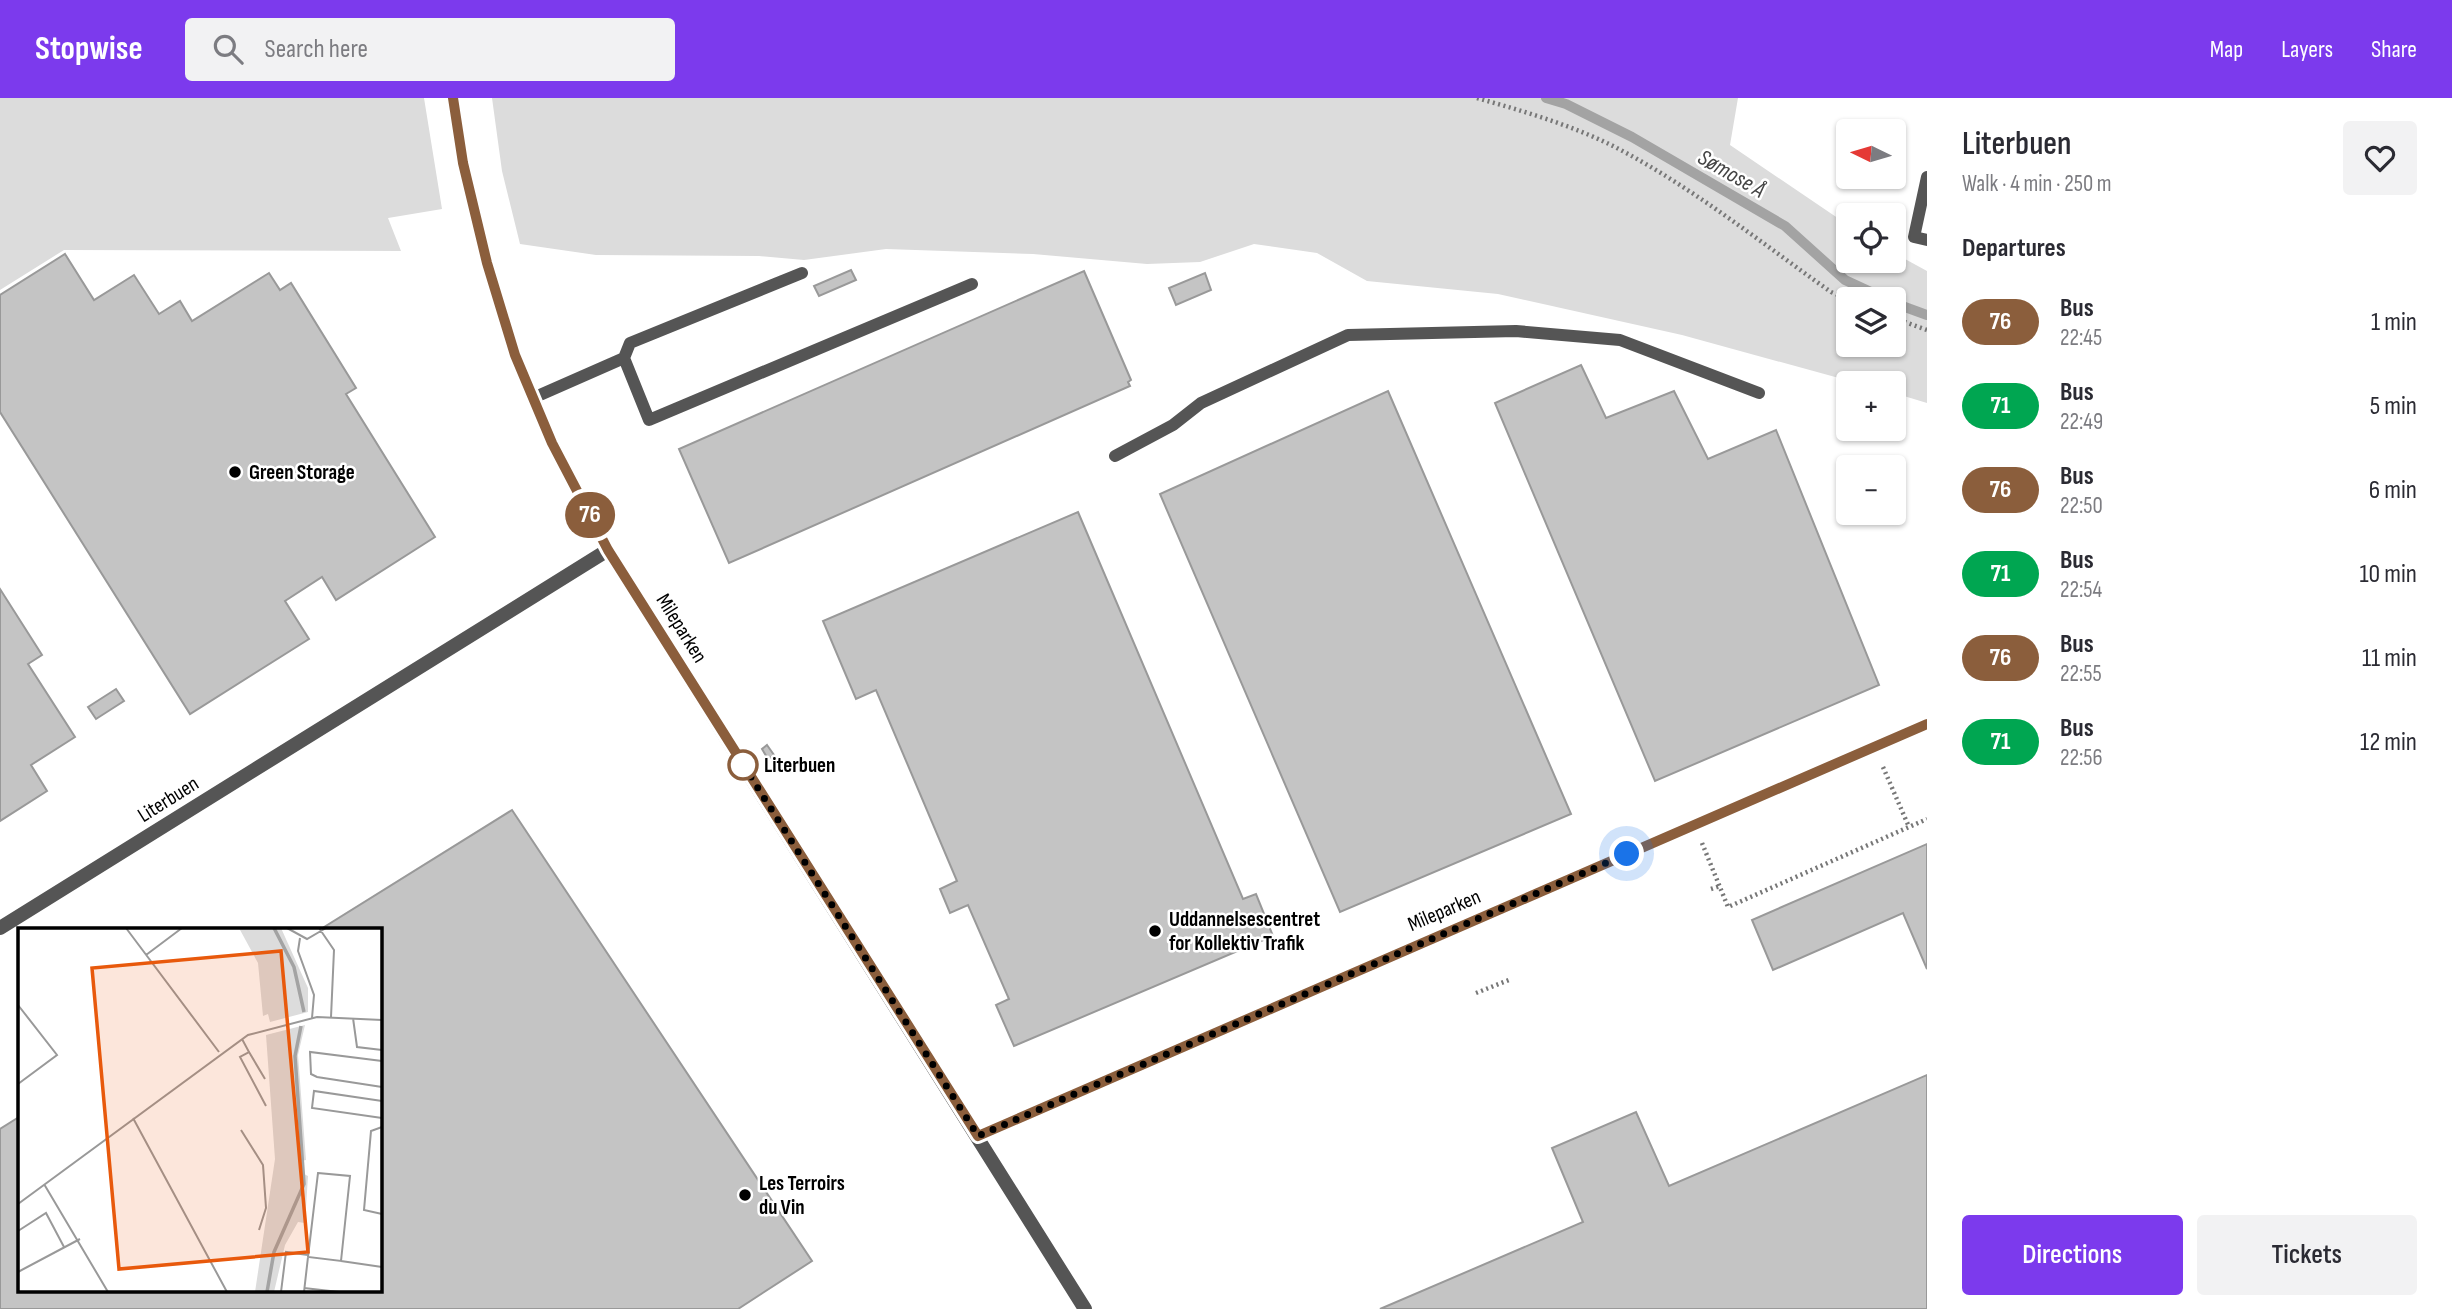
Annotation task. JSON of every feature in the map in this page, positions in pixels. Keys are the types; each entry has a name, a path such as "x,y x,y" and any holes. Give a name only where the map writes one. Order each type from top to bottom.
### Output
{"street":[{"name":"Mileparken","path":"453,98 463,163 487,263 515,355 552,443 608,550 1085,1309"},
{"name":"Literbuen","path":"0,928 608,550"}],"lane":[{"path":"1927,177 1914,237 1927,240"},
{"path":"802,273 629,343 624,358 649,420 972,284"},
{"path":"1115,456 1173,425 1201,403 1348,335 1516,331 1620,340 1759,393"},
{"path":"533,398 624,358"},
{"name":"Mileparken","path":"978,1136 1927,724"}],"path":[{"path":"1477,98 1531,113 1612,146 1681,186 1836,294"},
{"path":"1906,322 1927,330"},
{"path":"1874,747 1909,827"},
{"path":"1695,824 1728,907 1927,819"},
{"path":"1711,890 1720,886"},
{"path":"1476,993 1509,980"}],"shaded area":[{"path":"0,98 424,98 442,209 388,218 401,251 64,250 0,290"},
{"path":"492,98 1738,98 1730,145 1836,217 1836,273 1906,273 1906,260 1927,271 1927,403 1906,397 1906,371 1836,371 1836,377 1682,335 1498,294 1367,281 1317,253 1254,244 1200,262 1147,264 1033,254 886,249 804,260 759,256 596,255 520,244 502,171"}],"building":[{"path":"65,254 94,300 134,275 159,314 180,301 192,321 269,273 280,290 291,283 356,388 346,394 435,537 336,600 322,577 285,601 309,639 190,714 0,412 0,295"},
{"path":"851,270 856,280 819,296 814,286"},
{"path":"1084,271 1131,380 1128,382 1130,386 729,563 679,449"},
{"path":"1205,273 1211,290 1176,305 1169,288"},
{"path":"1581,365 1606,418 1674,391 1708,459 1776,430 1879,685 1655,781 1495,403"},
{"path":"1388,391 1571,814 1340,912 1160,494"},
{"path":"1078,512 1243,899 1256,894 1273,936 1014,1046 996,1005 1009,999 968,905 950,913 940,889 957,881 876,690 856,699 823,621"},
{"path":"0,589 42,655 28,664 75,737 31,765 47,791 0,821"},
{"path":"116,689 124,701 96,719 88,707"},
{"path":"767,745 774,755 768,759 762,749"},
{"path":"512,810 812,1261 738,1309 0,1309 0,1129 18,1118 18,1292 382,1292 382,928 323,928"},
{"path":"1927,844 1927,969 1903,913 1773,970 1752,920"},
{"path":"1927,1075 1927,1309 1380,1309 1583,1222 1552,1148 1636,1112 1669,1186"}],"waterway":[{"name":"Sømose Å","path":"1546,98 1566,104 1632,137 1785,226 1845,280 1860,287"},
{"name":"Sømose Å","path":"1906,307 1927,315"}],"bus line":[{"name":"76","path":"453,98 463,163 487,263 515,355 552,443 608,550 978,1136 1927,724"}],"place":[{"name":"Green Storage","path":"235,472"},
{"name":"Literbuen","path":"743,765"},
{"name":"Uddannelsescentret for Kollektiv Trafik","path":"1155,931"},
{"name":"Les Terroirs du Vin","path":"745,1195"}],"route":[{"path":"743,765 737,755 978,1136 1627,854"}]}
